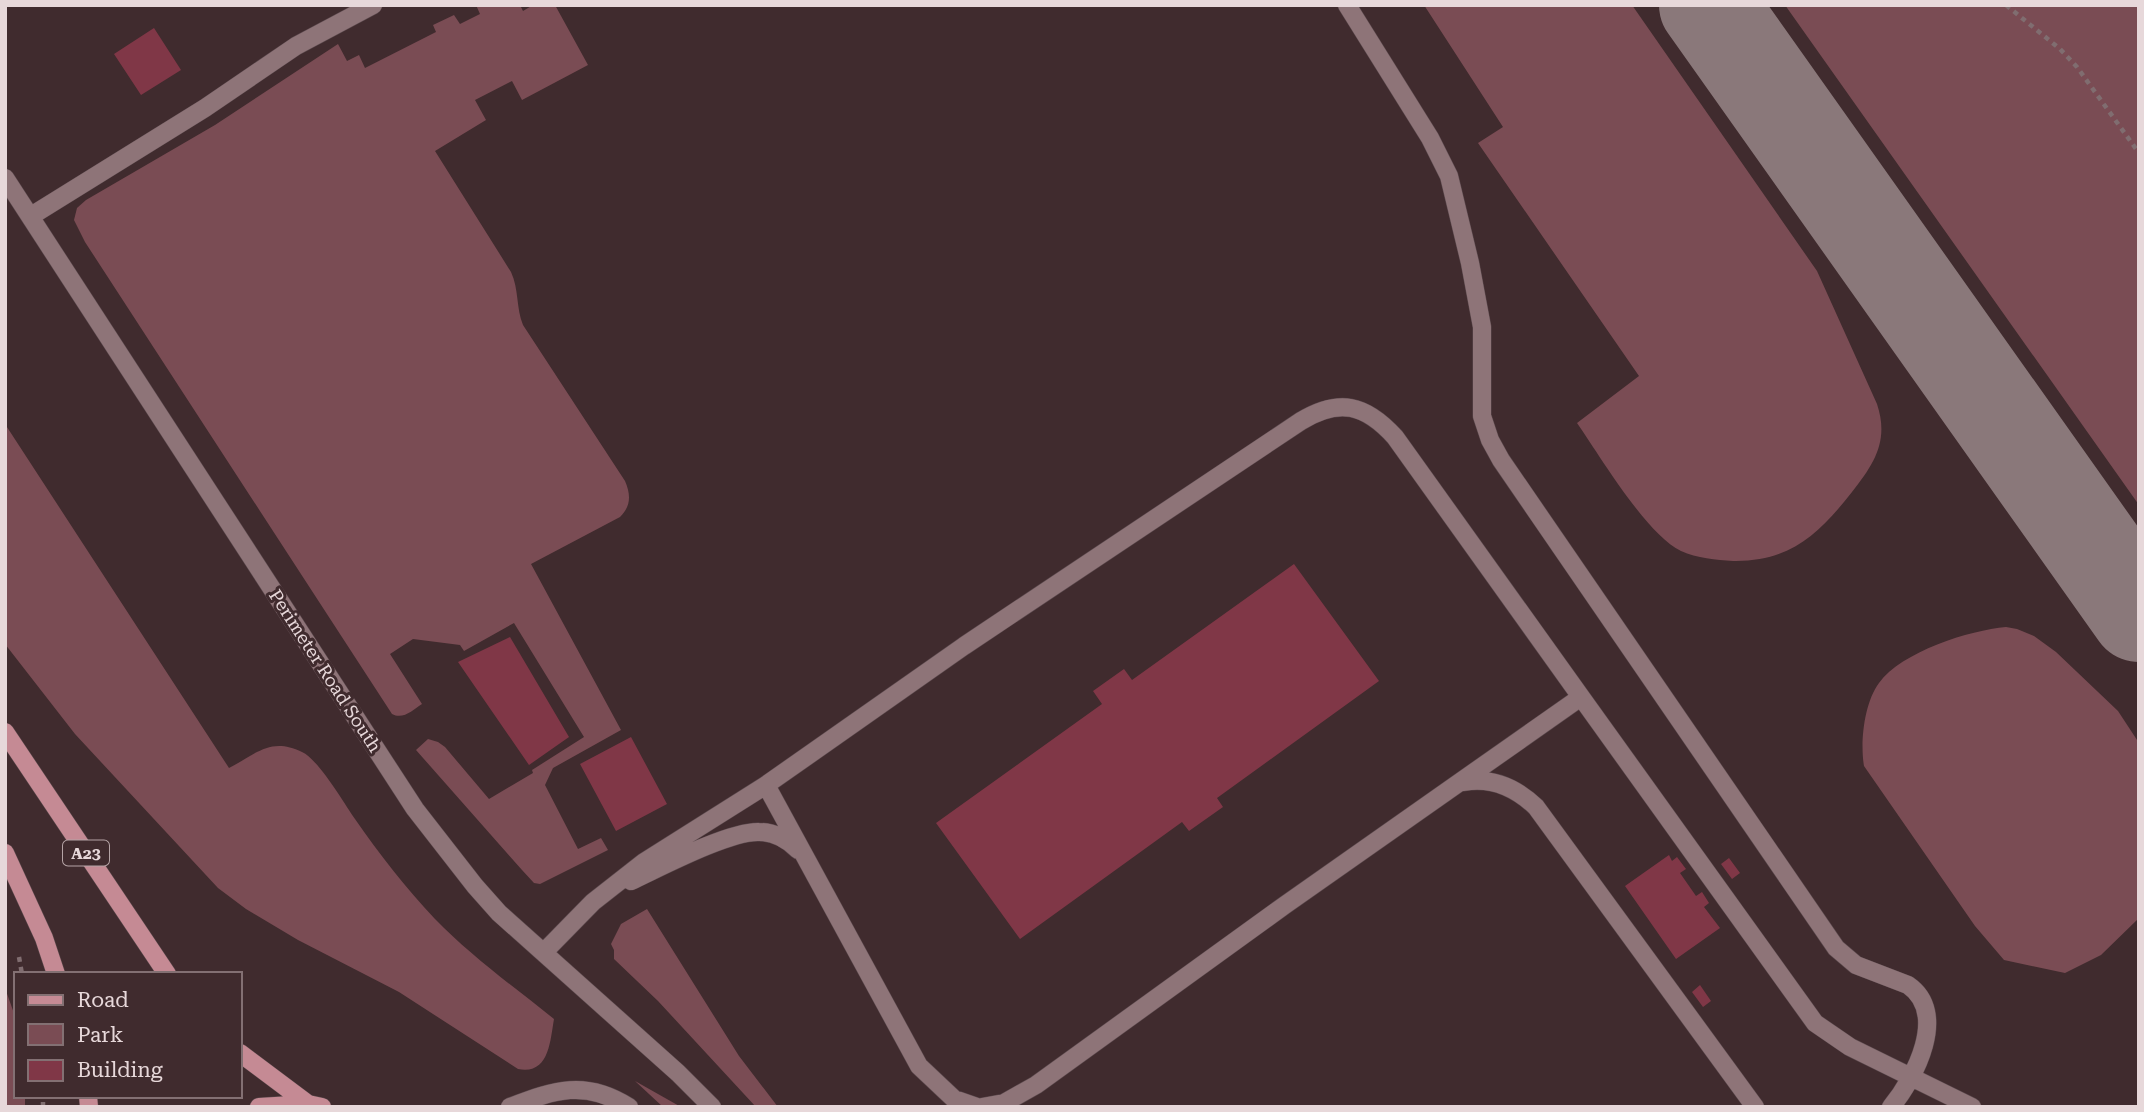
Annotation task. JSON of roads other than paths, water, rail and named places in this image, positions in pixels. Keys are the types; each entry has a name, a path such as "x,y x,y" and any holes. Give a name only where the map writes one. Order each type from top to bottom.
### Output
{"main road":[{"name":"A23","path":"5,732 166,972"},
{"path":"5,853 44,938 55,972"},
{"path":"242,1054 315,1105"},
{"path":"259,1107 315,1105"}],"street":[{"path":"30,216 205,108 296,46 373,5"},
{"path":"1347,5 1430,138 1449,176 1482,327 1482,416 1490,440 1501,460 1836,948 1856,965 1908,985 1919,996 1926,1010 1926,1029 1912,1079 1891,1107"},
{"name":"Perimeter Road South","path":"5,178 415,809 487,900 712,1107"},
{"path":"544,952 603,895 651,857 766,785 964,646 1301,421 1324,409 1335,407 1368,413 1395,437 1815,1023 1843,1043 1972,1107"},
{"path":"766,785 919,1066 954,1099 980,1107 1004,1103 1036,1085 1285,905 1581,697"},
{"path":"1462,783 1480,780 1499,784 1519,793 1536,807 1755,1107"},
{"path":"603,895 694,852 751,832 769,833 782,838 793,845 807,862"},
{"path":"510,1107 557,1090 573,1088 597,1092 629,1107"}]}
